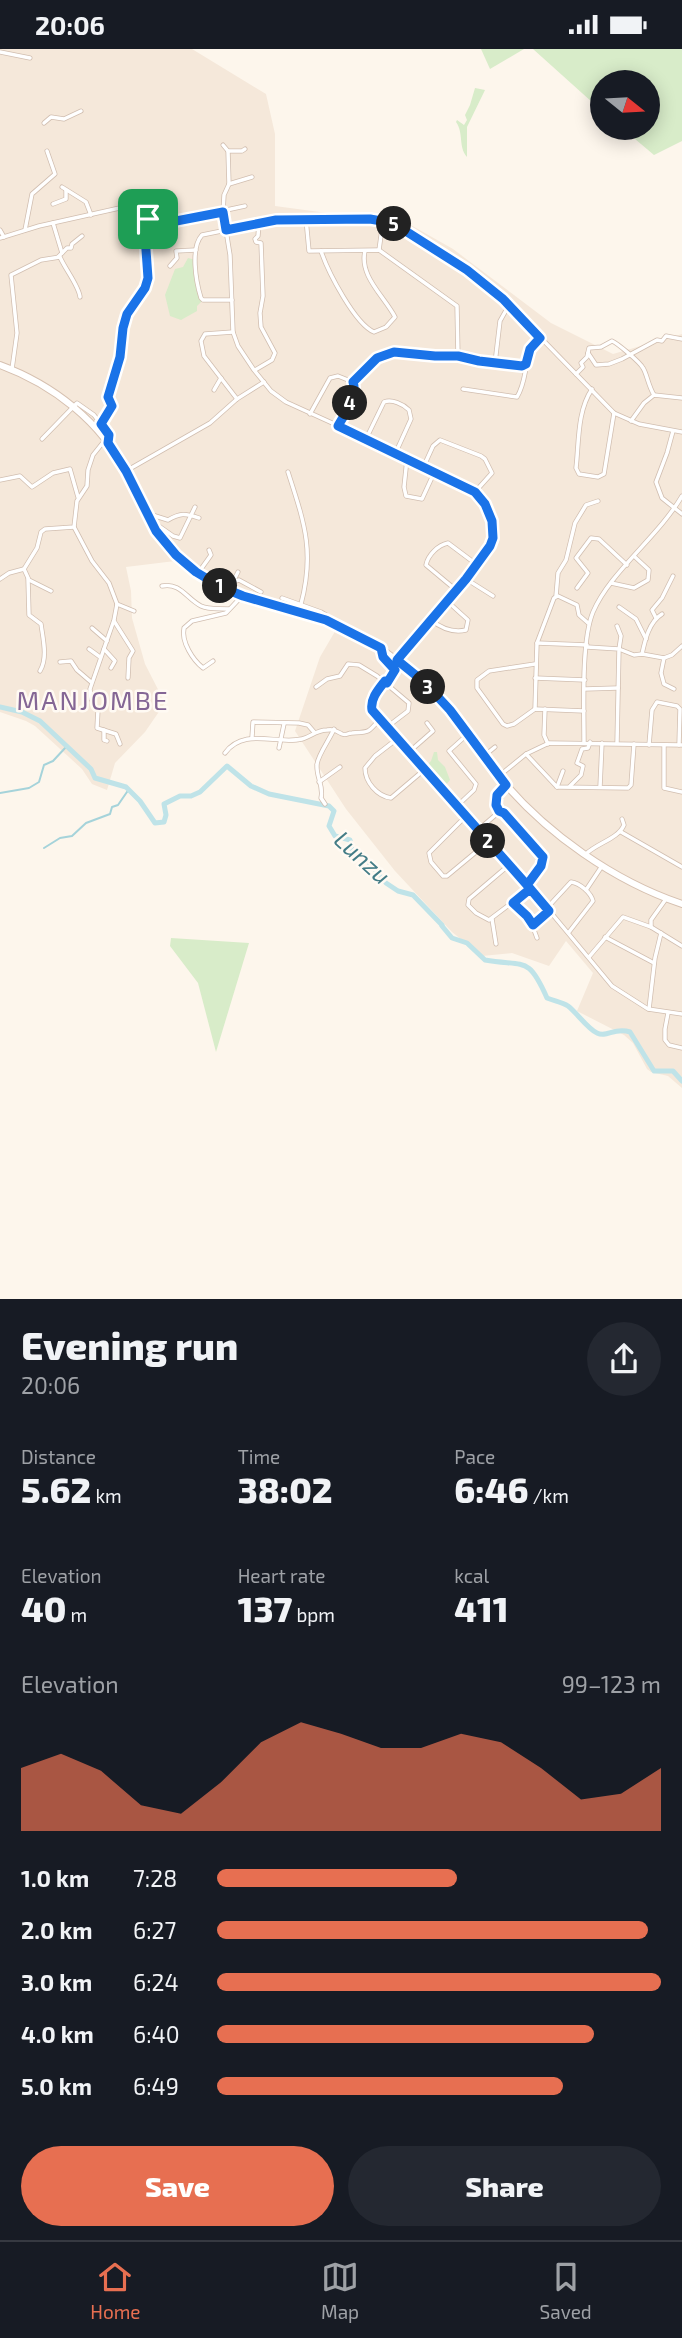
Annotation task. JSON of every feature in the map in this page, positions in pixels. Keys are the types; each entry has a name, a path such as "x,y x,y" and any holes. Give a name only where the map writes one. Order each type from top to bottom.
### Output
{"main road":[{"path":"0,365 49,389 73,406 106,441 126,471 152,524 176,555 208,580 243,596 326,620 381,648 438,698 506,785 550,827 602,866 666,899 682,904"}],"street":[{"path":"0,52 30,58"},
{"path":"44,123 51,117 64,119 81,111"},
{"path":"223,145 228,151 229,184 224,195 223,212 233,332 238,346 254,370 278,397 475,492 488,511 493,530 490,546 466,579 397,660"},
{"path":"228,151 245,149"},
{"path":"25,230 33,194 55,174 47,151"},
{"path":"229,184 253,177"},
{"path":"53,204 66,199 64,189 86,202 91,215"},
{"path":"0,230 2,237 136,204 144,195"},
{"path":"124,207 148,219 171,222 245,206"},
{"path":"101,424 112,406 109,394 120,357 127,314 146,285 149,271 145,236 148,219"},
{"path":"232,300 201,298 196,250 197,241 202,235 259,222 306,219 383,221 402,227 447,260 467,270 509,305 614,413 649,427 682,432"},
{"path":"306,219 308,249 379,250 457,306 458,356"},
{"path":"379,250 383,221"},
{"path":"254,370 272,360 275,353 261,327 263,271 261,243 255,239 258,236 259,222"},
{"path":"53,223 62,253"},
{"path":"11,369 17,333 10,276 30,264 58,257 67,248 71,249 72,244 82,236"},
{"path":"170,266 177,258 176,251 196,250"},
{"path":"321,251 328,270 353,311 374,333 386,327 395,317 366,273 365,251"},
{"path":"58,257 77,286 80,297"},
{"path":"495,363 500,321 509,305"},
{"path":"233,332 205,334 202,336 202,348 204,356 237,399"},
{"path":"588,353 596,365 609,365 657,339 662,341 666,336 682,339"},
{"path":"463,389 517,397 530,349 540,338"},
{"path":"576,374 583,367 581,363 589,348 600,347 612,341 644,368 647,384 654,395"},
{"path":"353,382 377,358 389,353 458,356 519,366 526,364"},
{"path":"310,414 330,378 338,376 353,382 354,396 338,426"},
{"path":"214,390 221,378"},
{"path":"126,471 210,423 237,399 264,382"},
{"path":"592,389 582,413 576,468 579,474 598,477 604,474 614,413"},
{"path":"631,421 644,403 654,395 682,398"},
{"path":"366,439 384,402 404,405 409,410 411,419 396,452"},
{"path":"43,439 78,403 109,435 93,456 87,485 78,498"},
{"path":"673,431 656,482 662,498 682,514"},
{"path":"423,468 434,443 440,440 481,456 492,473 475,492"},
{"path":"407,459 404,491 408,498 422,499 434,473"},
{"path":"0,480 22,477 32,487 53,473 70,470 78,498 74,527 92,561 109,583 117,604 114,621 91,682 91,699 98,710 97,728 116,734 120,744"},
{"path":"288,472 304,520 309,555 300,604"},
{"path":"568,787 581,775 583,766 578,763 578,758 582,749 588,748 584,689 589,624 611,583 675,508 682,496"},
{"path":"535,709 537,643 555,596 558,573 566,561 575,523 586,505 598,501"},
{"path":"152,524 180,538 195,507"},
{"path":"145,512 167,520 177,514 198,518"},
{"path":"0,579 24,569 37,548 41,532 45,529 74,527"},
{"path":"577,588 588,573 576,558 591,538 599,539 627,565"},
{"path":"456,590 426,565 428,558 441,545 448,543 476,564"},
{"path":"209,550 211,555 201,569 208,580 239,580 261,592"},
{"path":"611,583 634,588 648,580 649,570 635,557"},
{"path":"24,569 28,579 29,615 41,624 43,633 44,660 40,671"},
{"path":"233,582 238,572"},
{"path":"656,618 652,610 654,605 662,598 673,576"},
{"path":"28,579 51,591"},
{"path":"466,579 493,596"},
{"path":"162,586 174,586 197,604 207,608 231,609"},
{"path":"213,660 201,668 193,658 183,632 192,621 221,615 231,609 243,596"},
{"path":"555,596 577,605 579,615 589,624"},
{"path":"282,598 326,615 326,620"},
{"path":"430,619 444,629 461,631 468,627 468,620 447,601"},
{"path":"117,604 134,611"},
{"path":"619,607 636,619 646,639"},
{"path":"642,654 656,618 662,614"},
{"path":"114,621 133,651 128,658 128,678"},
{"path":"617,626 621,636 617,744"},
{"path":"92,628 107,641"},
{"path":"537,643 619,649 651,658 672,655 682,646"},
{"path":"381,648 383,657 395,670 371,704 380,720 548,909 612,986 649,1009 682,1013"},
{"path":"89,649 100,657"},
{"path":"104,649 115,661 111,668"},
{"path":"664,658 661,673 664,684 674,689"},
{"path":"60,662 72,661 77,670 91,682"},
{"path":"316,687 327,678 340,676 348,664 359,665 386,682 404,697 410,706 408,711 387,727"},
{"path":"535,664 489,671 476,683 483,697 505,725 514,724 535,709 584,711"},
{"path":"535,678 585,680"},
{"path":"584,689 618,688"},
{"path":"499,776 526,754 548,744 587,742 617,744 649,745 680,745 680,709 677,706 657,702 652,710 649,745"},
{"path":"545,709 544,734 548,744"},
{"path":"345,734 369,731 380,720"},
{"path":"252,737 253,722 308,725 314,732"},
{"path":"409,752 433,731 427,723"},
{"path":"279,748 284,724"},
{"path":"325,804 321,798 323,790 319,782 317,761 334,729"},
{"path":"225,753 229,748 252,737 304,739 314,732 334,729 345,734 351,741"},
{"path":"104,730 104,740 107,741"},
{"path":"457,806 474,790 476,784 449,751 468,734"},
{"path":"397,739 374,756 365,768 366,777 375,790 391,798 425,770"},
{"path":"600,787 602,743"},
{"path":"526,754 556,787 630,788 634,744"},
{"path":"664,745 664,788 682,792"},
{"path":"484,756 495,747"},
{"path":"319,782 340,767"},
{"path":"556,787 563,771"},
{"path":"506,785 497,795 496,805 499,811 504,813 543,857 541,866 528,887 513,903 492,919 486,919 476,913 468,902 509,865"},
{"path":"478,829 499,811"},
{"path":"466,816 429,853 431,862 439,873 445,877 450,874 488,841"},
{"path":"586,854 621,832 624,825 622,819"},
{"path":"621,832 682,866"},
{"path":"586,890 602,866"},
{"path":"533,925 571,882 577,883 594,900 568,932"},
{"path":"651,927 651,920 666,899"},
{"path":"513,903 527,916 537,938"},
{"path":"589,957 623,917 651,927 682,946"},
{"path":"492,919 496,944"},
{"path":"649,1009 654,963 661,933"},
{"path":"604,937 654,963"},
{"path":"668,1013 665,1040 669,1045 682,1048"}],"shaded area":[{"path":"0,49 192,49 266,94 275,134 275,206 409,224 453,249 551,323 613,354 682,334 682,1088 668,1076 647,1069 633,1043 624,1035 577,1011 593,973 566,941 549,966 512,953 482,956 452,932 395,871 346,809 295,731 320,657 337,628 319,620 235,597 203,583 175,561 126,567 131,591 132,618 145,664 165,703 145,732 115,763 107,790 92,784 82,769 35,726 0,712"}],"green space":[{"path":"481,49 524,49 490,69"},
{"path":"533,49 682,49 682,141 654,155 636,140 660,140 660,70 590,70 590,100"},
{"path":"475,88 485,90 467,127 467,157 456,122 457,120 464,125 467,120 465,115"},
{"path":"188,258 196,260 202,301 197,306 197,311 181,320 170,316 165,295 175,269 183,267"},
{"path":"434,752 437,752 438,760 445,767 450,780 444,787 424,768 431,761"},
{"path":"171,938 249,943 216,1052 198,983 170,946"}],"waterway":[{"name":"Lunzu","path":"0,707 22,712 40,721 91,769 95,778 126,787 140,801 155,823 164,822 164,804 180,796 191,796 200,792 227,766 251,786 269,794 329,806 334,811 329,826 335,836 350,840 352,850 366,859 386,883 398,891 413,895 442,925"},
{"path":"0,793 29,788 39,782 44,765 53,761 66,747"},
{"path":"44,848 60,838 72,836 86,823 110,814 112,807 118,805 129,789"},
{"name":"Lunzu","path":"442,926 452,938 467,943 485,960 524,965 530,969 547,998 568,1006 597,1033 630,1032 654,1071 673,1071 682,1081"}],"district":[{"name":"MANJOMBE","path":"93,701"}],"route":[{"path":"148,219 145,236 149,271 146,285 127,314 120,357 108,398 112,406 101,424 110,437 108,443 126,471 146,515 176,555 196,572 221,587 326,620 381,648 383,657 395,670 387,683 385,681 374,695 372,710 527,885 538,897 549,911 533,925 513,903 530,889 527,885 541,866 543,857 504,813 499,811 496,805 497,795 506,785 450,710 424,682 397,660 466,579 490,546 493,538 492,521 485,504 475,492 338,426 354,396 353,382 380,356 394,352 458,356 522,366 526,364 532,346 540,338 503,299 467,270 447,260 393,223 370,219 276,220 226,230 223,212 171,222 148,219"}]}
